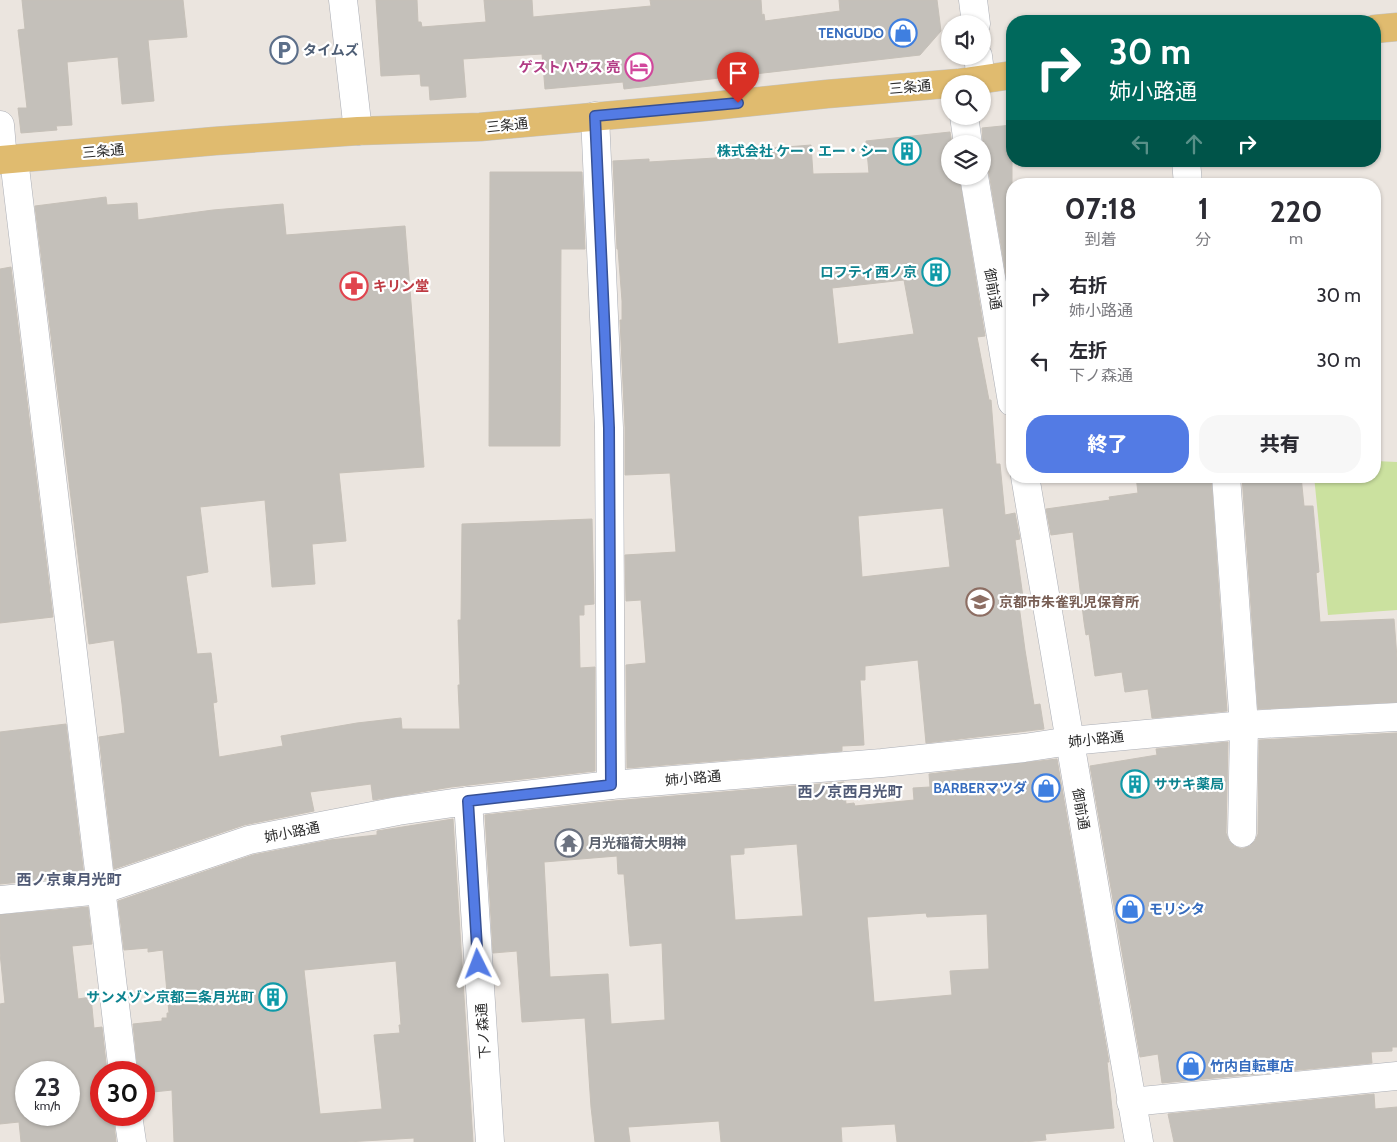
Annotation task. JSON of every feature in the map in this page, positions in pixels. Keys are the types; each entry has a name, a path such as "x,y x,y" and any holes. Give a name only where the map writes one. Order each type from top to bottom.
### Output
{"main road":[{"path":"1381,28 1397,26"},
{"name":"三条通","path":"990,75 1006,74"},
{"name":"三条通","path":"6,160 358,130 480,127 703,107 941,80"}],"street":[{"path":"342,0 358,130"},
{"path":"973,0 975,15"},
{"path":"595,116 609,428 611,785"},
{"path":"0,125 102,890 122,1061"},
{"name":"御前通","path":"976,185 1006,366"},
{"name":"御前通","path":"1026,483 1139,1142"},
{"path":"1227,483 1244,724 1242,833"},
{"name":"姉小路通","path":"0,900 102,890 249,840 398,811 468,801 611,785 891,762 1024,748 1070,741 1244,724 1397,717"},
{"name":"下ノ森通","path":"468,801 490,1142"},
{"path":"1131,1102 1397,1076"},
{"path":"130,1126 132,1142"}],"green space":[{"path":"1381,461 1397,462 1397,610 1328,615 1315,483 1381,483"}],"building":[{"path":"22,0 183,0 187,37 148,40 154,101 122,104 118,57 67,62 72,125 56,126 57,130 21,133 18,108 27,108 18,30 25,29"},
{"path":"376,0 417,0 418,22 421,22 422,27 486,22 484,0 532,0 533,17 651,6 650,0 761,0 762,15 764,14 765,21 840,11 839,0 937,0 941,31 920,55 624,89 623,82 545,89 542,54 463,59 466,97 430,100 429,86 421,86 420,74 381,76"},
{"path":"1006,126 1006,167 1012,167 1012,178 1006,178 1006,275 991,185 991,135 982,135 982,128"},
{"path":"950,132 950,135 941,135 941,185 960,185 985,336 977,337 989,400 991,400 996,464 1000,464 1005,515 1015,513 1020,539 1015,540 1023,597 1018,598 1034,705 1040,704 1044,729 926,743 918,660 865,666 865,680 860,680 864,745 842,746 842,751 627,768 626,665 646,663 641,600 626,601 625,555 676,552 670,473 625,475 625,427 620,320 622,320 622,301 617,249 613,161 649,159 649,162 748,156 748,150 811,145 813,174 869,173 866,141","holes":["904,280 914,334 838,344 832,288","943,508 950,567 862,577 858,516"]},
{"path":"490,172 582,172 585,249 561,249 560,446 489,446"},
{"path":"106,197 107,205 137,203 138,220 213,210 283,204 286,235 405,226 424,467 339,473 346,541 312,544 315,584 272,587 265,500 200,507 208,572 186,576 197,654 211,653 217,702 213,703 219,757 283,746 281,736 357,723 401,718 402,729 460,729 458,620 461,620 462,524 592,519 594,604 584,605 584,615 579,615 580,668 595,667 595,771 451,787 373,800 371,784 310,792 314,811 244,825 114,869 99,737 125,733 122,704 114,640 89,644 35,206"},
{"path":"11,267 53,617 0,623 0,269"},
{"path":"1137,483 1211,483 1227,711 1152,718 1148,689 1125,692 1122,672 1095,676 1089,634 1086,635 1084,622 1073,532 1051,535 1046,509 1110,500 1109,497 1138,493"},
{"path":"1242,483 1302,483 1304,506 1313,506 1319,572 1316,573 1320,622 1394,619 1397,658 1397,702 1258,709"},
{"path":"66,724 84,876 0,884 0,732"},
{"path":"1397,733 1397,1047 1392,1047 1392,1051 1371,1052 1372,1063 1162,1083 1158,1054 1140,1057 1090,766 1157,755 1156,749 1228,742 1226,833 1229,841 1234,846 1242,849 1250,846 1258,834 1259,740"},
{"path":"1057,759 1109,1062 1107,1062 1114,1128 1045,1134 1046,1140 1023,1142 897,1142 895,1124 841,1127 842,1142 721,1142 719,1121 628,1127 630,1142 595,1142 585,1018 522,1022 517,951 493,953 485,815 613,801 844,782 846,804 854,803 855,806 914,800 913,788 930,787 929,774","holes":["797,844 803,916 735,920 730,855 744,854 744,848","617,856 618,874 624,874 630,946 662,943 665,1020 611,1024 608,974 550,977 544,862","926,913 927,917 987,914 989,969 950,971 952,995 874,1002 867,917"]},
{"path":"453,819 473,1142 414,1142 414,1138 347,1142 174,1142 172,1090 155,1092 155,1061 137,1061 133,1024 162,1021 162,1018 167,1018 167,1013 169,1013 163,950 148,952 148,948 124,950 118,901 253,855 330,840 377,835 377,831","holes":["396,961 401,1025 399,1025 400,1033 374,1035 382,1109 320,1114 304,970"]},
{"path":"88,907 92,944 72,946 78,999 91,997 94,1028 102,1027 106,1061 90,1061 90,1126 114,1126 116,1142 21,1142 19,1126 80,1126 80,1061 15,1061 15,1122 0,1124 0,1004 5,1003 0,953 0,915"},
{"path":"1374,1094 1375,1109 1397,1107 1397,1142 1174,1142 1168,1114"}],"place":[{"name":"TENGUDO","path":"903,33"},
{"name":"タイムズ","path":"284,50"},
{"name":"ゲストハウス 亮","path":"639,67"},
{"name":"株式会社 ケー・エー・シー","path":"907,151"},
{"name":"ロフティ西ノ京","path":"936,272"},
{"name":"キリン堂","path":"354,286"},
{"name":"京都市朱雀乳児保育所","path":"980,602"},
{"name":"ササキ薬局","path":"1135,784"},
{"name":"BARBERマツダ","path":"1046,788"},
{"name":"月光稲荷大明神","path":"569,843"},
{"name":"モリシタ","path":"1130,909"},
{"name":"サンメゾン京都二条月光町","path":"273,997"},
{"name":"竹内自転車店","path":"1191,1066"}],"district":[{"name":"西ノ京西月光町","path":"850,792"},
{"name":"西ノ京東月光町","path":"69,880"}],"route":[{"path":"478,964 468,801 611,785 609,428 595,116 738,103"}]}
